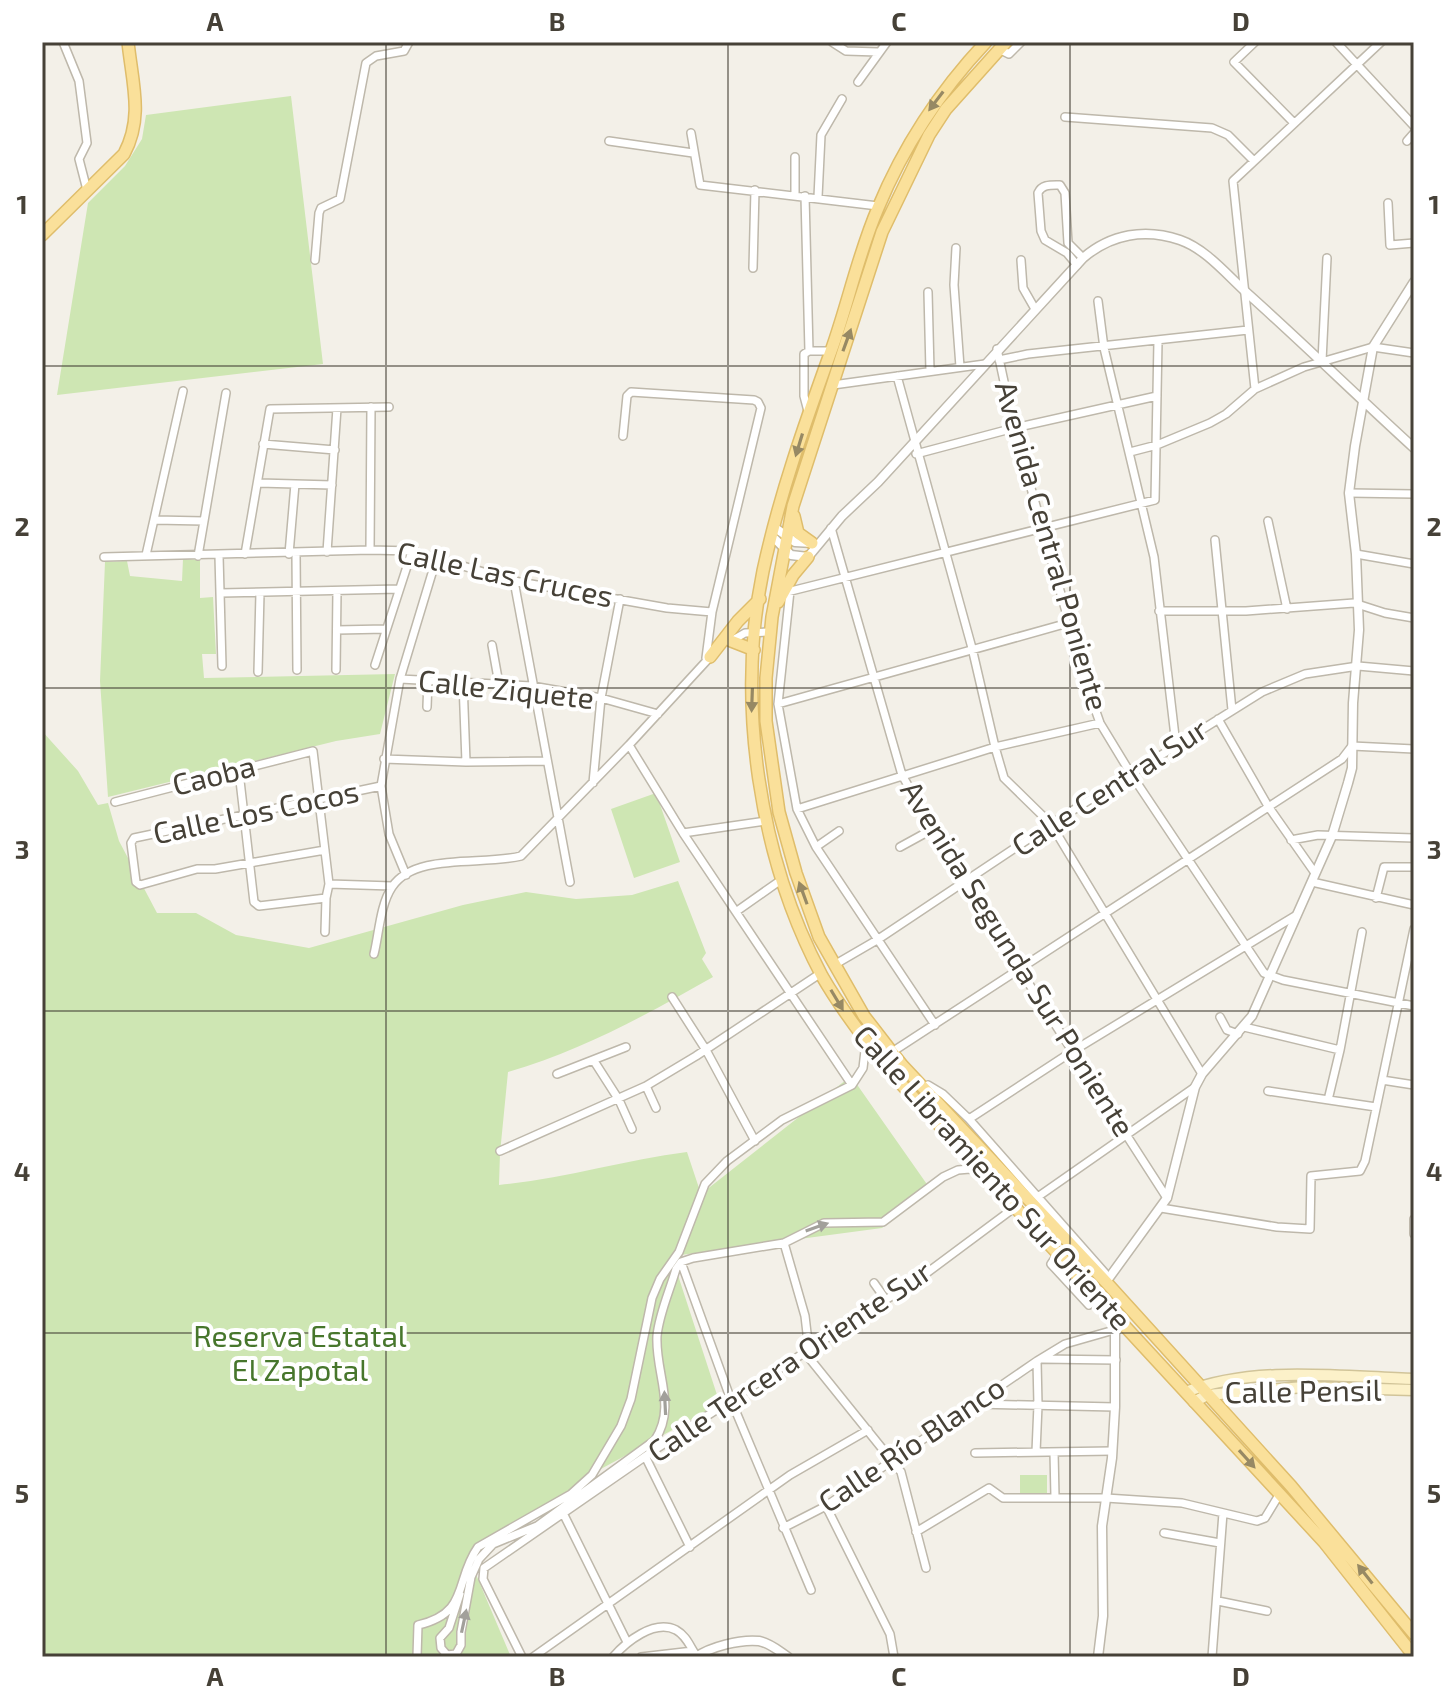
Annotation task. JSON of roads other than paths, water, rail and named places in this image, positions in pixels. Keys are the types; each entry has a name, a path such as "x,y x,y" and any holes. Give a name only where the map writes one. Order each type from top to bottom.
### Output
{"main road":[{"path":"42,235 124,154 135,129 128,42"},
{"name":"Calle Libramiento Sur Oriente","path":"986,42 932,105 912,136 878,206 773,532 756,632 752,714 766,821 781,880 821,973 843,1010 892,1074 1057,1255 1078,1286 1097,1297 1324,1542 1414,1656"},
{"name":"Calle Libramiento Sur Oriente","path":"1002,46 946,109 912,166 882,232 793,506 772,617 766,678 766,721 779,812 796,873 819,937 864,1016 902,1065 1107,1280 1330,1531 1414,1634"},
{"path":"793,506 798,533 817,542"},
{"path":"772,617 808,557"},
{"path":"708,659 760,599"},
{"path":"731,641 754,650"},
{"name":"Calle Pensil","path":"1190,1397 1203,1391 1301,1375 1414,1379"},
{"name":"Calle Pensil","path":"1203,1391 1304,1387 1414,1390"}],"street":[{"path":"63,42 79,81 85,117 87,143 79,159 87,190"},
{"path":"315,260 321,208 340,199 366,63 376,56 404,51 409,42"},
{"path":"832,42 846,51 878,52"},
{"path":"858,82 887,42"},
{"path":"1002,46 1009,54 1021,42"},
{"path":"1255,42 1234,62 1294,123"},
{"path":"1336,42 1414,126"},
{"path":"1255,389 1233,181 1381,42"},
{"path":"818,197 821,135 842,99"},
{"path":"1065,117 1212,128 1228,135 1254,161"},
{"path":"691,133 700,185 878,206"},
{"path":"1407,141 1414,133"},
{"path":"609,141 693,153"},
{"path":"795,157 795,195"},
{"path":"1047,185 1060,185 1065,193 1068,243 1080,261 1045,240 1041,231 1038,193 1047,185"},
{"path":"753,268 755,190"},
{"path":"805,196 809,351"},
{"path":"1388,203 1390,245 1414,243"},
{"path":"773,532 786,544 791,555 808,557 817,542 913,443 1080,261 1117,237 1154,234 1196,248 1414,448"},
{"path":"956,248 954,285 960,367"},
{"path":"1322,361 1327,258"},
{"path":"1021,260 1023,288 1035,309"},
{"path":"902,1065 931,1089 943,1094 969,1119 1039,1196 1107,1280 1167,1198 1195,1087 1202,1074 1241,1031 1272,977 1295,916 1332,836 1352,768 1353,703 1358,666 1356,554 1349,493 1373,347 1414,282"},
{"path":"928,292 930,371"},
{"path":"1098,301 1104,348 1154,557 1176,745"},
{"path":"999,360 1028,354 1248,330"},
{"path":"935,1025 816,847 797,809 778,704 786,592 1155,500 1158,341"},
{"path":"1130,452 1157,445 1218,418 1276,377 1373,347 1414,353"},
{"name":"Avenida Central Poniente","path":"997,349 1014,428 1068,623 1100,723 1264,973 1272,977"},
{"path":"809,416 806,409 804,354 809,351 831,351"},
{"path":"832,385 985,364"},
{"path":"897,376 916,454 972,648 1004,778 1051,824 1202,1074"},
{"path":"146,555 183,391"},
{"path":"198,556 226,393"},
{"path":"623,436 628,393 758,402 761,408 712,612 708,659"},
{"path":"916,454 1157,396"},
{"path":"370,550 371,407"},
{"path":"245,554 270,409 389,407"},
{"path":"327,552 337,408"},
{"path":"263,444 335,450"},
{"path":"259,483 332,485"},
{"path":"295,484 293,554 297,670"},
{"path":"1349,493 1414,494"},
{"path":"155,520 204,521"},
{"path":"1268,521 1287,609"},
{"name":"Avenida Segunda Sur Poniente","path":"831,528 902,775 964,883 1167,1198"},
{"path":"1215,540 1232,710"},
{"path":"786,544 817,542"},
{"path":"375,665 412,551"},
{"name":"Calle Las Cruces","path":"104,557 412,551 514,581 667,608 712,612"},
{"path":"1356,554 1414,564"},
{"path":"219,556 222,666"},
{"path":"406,875 389,834 381,786 400,679 436,560"},
{"path":"514,581 570,882"},
{"path":"221,593 399,589"},
{"path":"336,670 337,591"},
{"path":"258,672 260,593"},
{"path":"593,783 601,698 620,599"},
{"path":"1159,611 1287,609 1354,603 1414,618"},
{"path":"778,704 1068,623"},
{"path":"337,630 386,629"},
{"path":"374,954 392,886 419,866 501,861 521,856 708,659 745,633 770,632"},
{"path":"492,645 499,684"},
{"name":"Calle Central Sur","path":"834,965 1176,745 1285,681 1305,674 1358,666 1414,671"},
{"name":"Calle Ziquete","path":"400,679 532,686 601,698 658,714"},
{"path":"427,707 428,680"},
{"path":"463,682 466,762"},
{"path":"1218,719 1314,878 1376,898 1414,905"},
{"path":"797,809 995,747 1100,723"},
{"path":"629,745 683,833 852,1085"},
{"path":"1352,746 1414,749"},
{"path":"892,1052 1342,759 1352,746"},
{"name":"Caoba","path":"115,802 313,751 321,800"},
{"path":"384,759 547,761"},
{"path":"239,772 254,902 326,898"},
{"name":"Calle Los Cocos","path":"249,863 197,869 138,885 132,841 134,838 381,786"},
{"path":"321,800 329,884 325,932"},
{"path":"683,833 766,821"},
{"path":"900,847 931,830"},
{"path":"816,847 839,831"},
{"path":"1291,840 1318,835 1414,838"},
{"path":"249,863 325,850"},
{"path":"1376,898 1384,867 1414,867"},
{"path":"737,911 781,880"},
{"path":"329,884 392,886"},
{"path":"969,1119 1073,1051 1295,916"},
{"path":"1161,1208 1234,1221 1310,1229 1311,1176 1360,1171 1365,1161 1414,929"},
{"path":"1328,1100 1362,932"},
{"path":"500,1151 646,1086 821,973"},
{"path":"1272,977 1414,1006"},
{"path":"672,997 706,1050 755,1141"},
{"path":"1220,1017 1227,1030 1340,1050"},
{"path":"866,1042 863,1068 852,1085 782,1120 720,1167 705,1184 679,1252 660,1279 652,1298 631,1399 621,1426 592,1475 571,1494 478,1547 468,1561 449,1628 440,1638 441,1648 447,1655 456,1654 461,1645 471,1577 486,1551 493,1544 537,1526 605,1475 629,1462 662,1430 667,1409 657,1332 676,1269 681,1262 784,1243 824,1223 883,1222 943,1177 958,1170 982,1172"},
{"path":"557,1074 626,1047"},
{"path":"594,1061 619,1100 632,1129"},
{"path":"1382,1080 1414,1085"},
{"path":"646,1086 656,1108"},
{"path":"1039,1196 1195,1087"},
{"path":"1268,1091 1376,1107"},
{"name":"Calle Tercera Oriente Sur","path":"522,1657 483,1573 484,1568 731,1400 886,1300 1014,1208"},
{"path":"1414,1219 1414,1234"},
{"path":"784,1243 800,1292 813,1366 901,1472 926,1568"},
{"path":"679,1252 731,1400 811,1590"},
{"path":"874,1283 886,1300"},
{"path":"1098,1657 1103,1616 1102,1526 1115,1407 1115,1316"},
{"name":"Calle Río Blanco","path":"783,1528 826,1506 1038,1360 1065,1344 1114,1330"},
{"path":"1036,1452 1038,1360 1116,1360"},
{"path":"973,1404 1115,1407"},
{"path":"533,1657 770,1490 868,1430"},
{"path":"975,1453 1112,1451"},
{"path":"1054,1452 1055,1497"},
{"path":"646,1458 690,1547"},
{"path":"916,1532 985,1489 991,1489 1003,1498 1106,1498 1182,1503 1257,1521 1265,1518 1279,1495"},
{"path":"826,1506 890,1634 894,1657"},
{"path":"1212,1657 1223,1513"},
{"path":"564,1515 627,1642"},
{"path":"1164,1533 1220,1543"},
{"path":"417,1657 418,1625 445,1616 460,1594"},
{"path":"1218,1601 1267,1611"},
{"path":"613,1657 627,1642 642,1633 671,1629 684,1637 695,1655"},
{"path":"641,1657 695,1655 721,1646 760,1641 788,1657"}],"park label":[{"name":"Reserva Estatal El Zapotal","path":"300,1354"}]}
